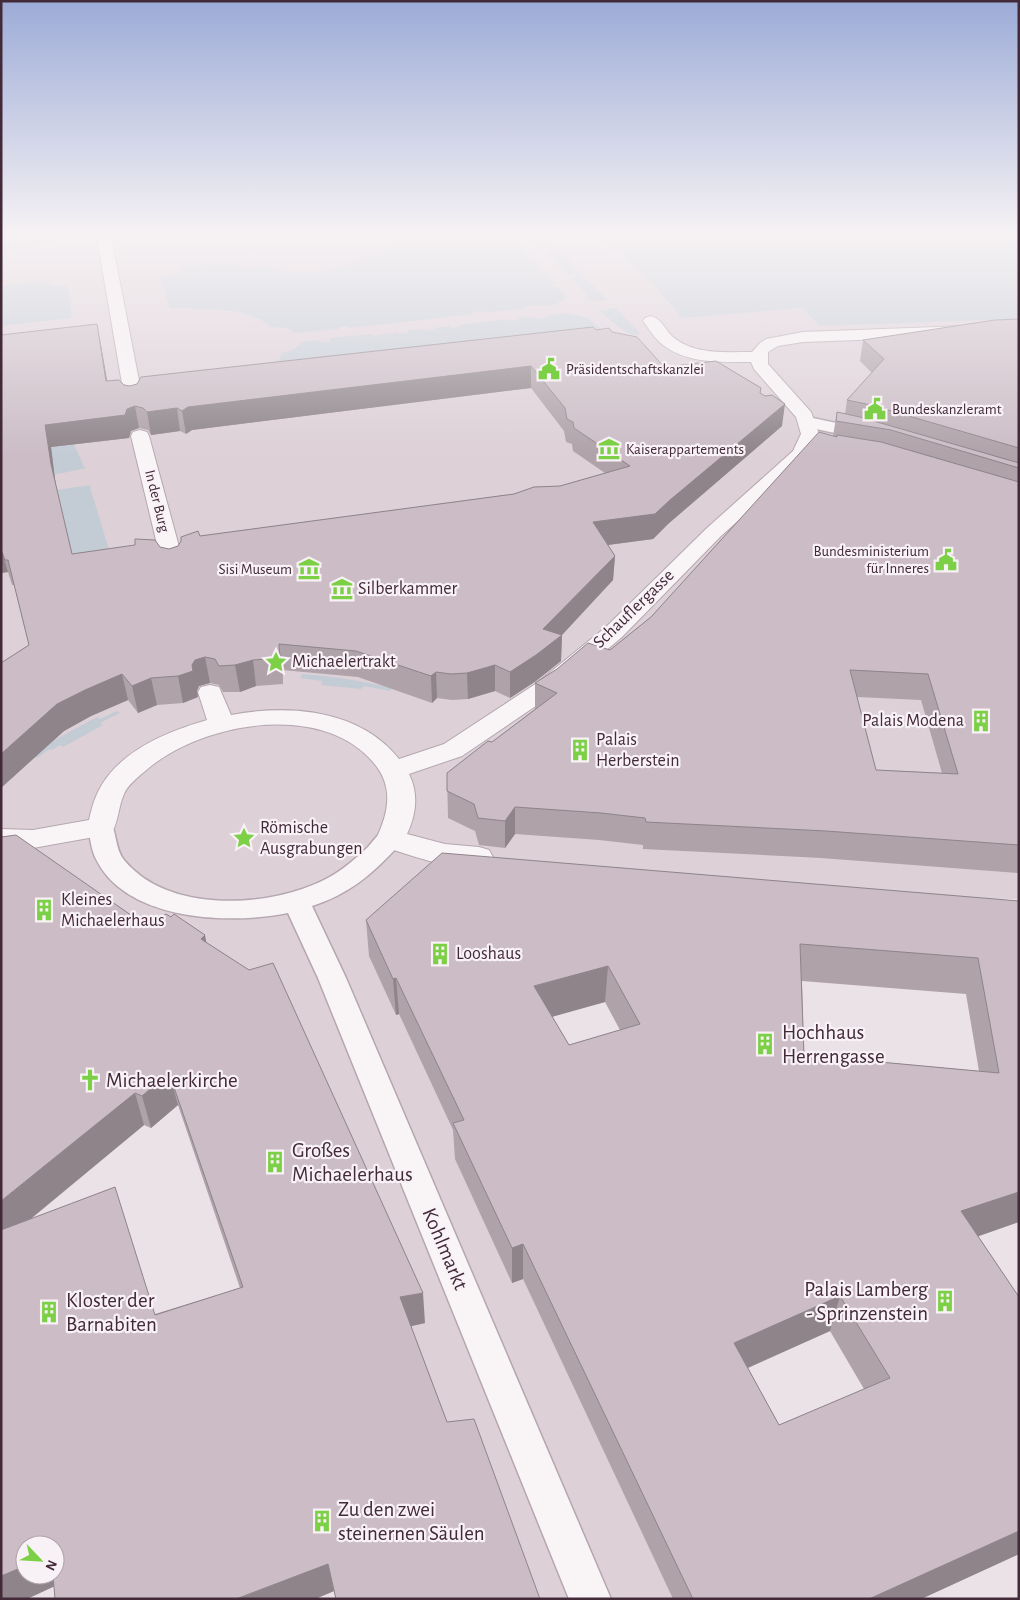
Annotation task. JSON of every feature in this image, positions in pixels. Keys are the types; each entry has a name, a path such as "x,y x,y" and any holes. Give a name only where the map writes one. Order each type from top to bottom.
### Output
{"street":[{"path":"117,307 134,400"},
{"path":"651,321 669,342 696,353 729,357 757,357"},
{"path":"885,440 862,433 808,422 802,410 760,365 757,357 758,352 763,347 780,340 831,336 1019,329"},
{"name":"Schauflergasse","path":"395,770 453,750 546,688 614,632 714,532 800,454 813,447 808,422"},
{"name":"In der Burg","path":"140,436 173,565"},
{"path":"210,692 221,723"},
{"path":"256,718 291,718 323,723 352,733 372,745 395,770 402,791 402,801 397,826 390,839 362,869 334,887 281,905 235,911 203,909 180,905 146,892 125,878 109,857 101,827 111,793 122,777 146,756 170,741 198,729 221,723 256,718"},
{"path":"1,838 33,838 101,827"},
{"path":"390,839 445,854 502,859"},
{"name":"Kohlmarkt","path":"296,901 332,978 590,1599"}],"shaded area":[{"path":"1,307 1019,307 1019,899 444,889 373,964 396,1015 399,1014 465,1156 513,1283 523,1279 673,1599 530,1599 449,1452 1,864"},
{"path":"1,307 71,307 72,318 1,326"},
{"path":"672,307 1019,307 1019,319 820,326 802,308 682,318"},
{"path":"170,308 526,308 484,313 481,311 472,312 473,314 295,333 287,328 271,327 260,319 238,312"},
{"path":"616,308 640,333 638,335 633,335 623,330 599,311"},
{"path":"567,313 588,318 608,336 275,368 282,353 293,350 302,342 331,341 330,338 373,334 374,336 397,332 399,334 408,333 408,330 435,330 435,328 449,326 451,328 460,327 459,325 508,319 510,321 519,320 518,318 535,317 537,319"},
{"path":"74,444 84,467 87,468 53,475 47,448"},
{"path":"91,485 90,487 116,573 70,580 57,490"},
{"path":"302,674 347,679 392,688 390,691 364,686 361,689 321,685 322,681 300,678"},
{"path":"117,711 120,713 100,723 103,725 63,747 60,745 52,750 50,749 37,758 33,756 51,742 97,717 100,719"}],"building":[{"name":"Bundeskanzleramt","path":"1019,319 1019,448 871,405 847,400 884,359 863,340 995,320"},
{"path":"97,324 106,381 119,380 124,385 130,386 137,384 141,377 593,327 596,330 609,328 612,332 637,337 664,367 716,361 761,388 760,393 765,396 772,395 785,404 655,514 593,522 615,556 543,629 562,635 510,672 495,665 467,673 451,674 436,672 431,676 356,651 279,644 280,658 253,660 235,665 219,666 215,659 205,657 195,660 192,665 193,671 178,676 151,678 132,686 122,674 57,704 1,754 1,663 29,645 8,560 5,560 1,549 1,335","holes":["531,366 565,408 567,419 573,422 574,428 630,466 560,486 534,487 514,494 200,536 198,531 181,537 178,546 169,549 160,547 155,540 135,539 135,545 72,554 51,464 45,425 125,415 127,409 135,406 143,408 147,412 177,408 182,411 188,407"]},
{"path":"837,412 1019,463 1019,468 891,430 836,421"},
{"path":"819,432 837,437 837,435 881,442 1019,482 1019,845 826,831 646,822 645,818 515,807 505,821 478,818 474,804 447,791 447,773 488,741 492,742 557,693 535,683 557,669 588,643 610,650 651,617","holes":["850,670 928,674 958,774 876,770"]},
{"path":"16,835 138,920 142,917 151,924 166,914 171,917 174,914 205,935 201,939 249,970 273,963 423,1293 400,1297 447,1422 474,1419 540,1599 336,1599 328,1564 236,1599 55,1599 54,1585 65,1585 65,1535 15,1535 15,1570 1,1576 1,1230 115,1187 155,1315 243,1287 169,1073 142,1096 135,1093 1,1201 1,837"},
{"path":"442,853 1019,901 1019,1192 961,1211 1019,1297 1019,1531 869,1599 693,1599 523,1244 512,1248 453,1123 464,1120 396,978 393,979 366,920","holes":["800,944 978,958 999,1073 804,1055","608,966 640,1024 569,1045 534,986","840,1296 890,1378 779,1425 734,1343"]}],"place":[{"name":"Präsidentschaftskanzlei","path":"549,369"},
{"name":"Bundeskanzleramt","path":"875,409"},
{"name":"Kaiserappartements","path":"609,449"},
{"name":"Bundesministerium für Inneres","path":"946,560"},
{"name":"Sisi Museum","path":"309,569"},
{"name":"Silberkammer","path":"342,589"},
{"name":"Michaelertrakt","path":"276,662"},
{"name":"Palais Modena","path":"981,721"},
{"name":"Palais Herberstein","path":"580,750"},
{"name":"Römische Ausgrabungen","path":"244,838"},
{"name":"Kleines Michaelerhaus","path":"44,910"},
{"name":"Looshaus","path":"440,954"},
{"name":"Hochhaus Herrengasse","path":"765,1044"},
{"name":"Michaelerkirche","path":"90,1080"},
{"name":"Großes Michaelerhaus","path":"275,1162"},
{"name":"Palais Lamberg - Sprinzenstein","path":"945,1301"},
{"name":"Kloster der Barnabiten","path":"49,1312"},
{"name":"Zu den zwei steinernen Säulen","path":"322,1521"}]}
